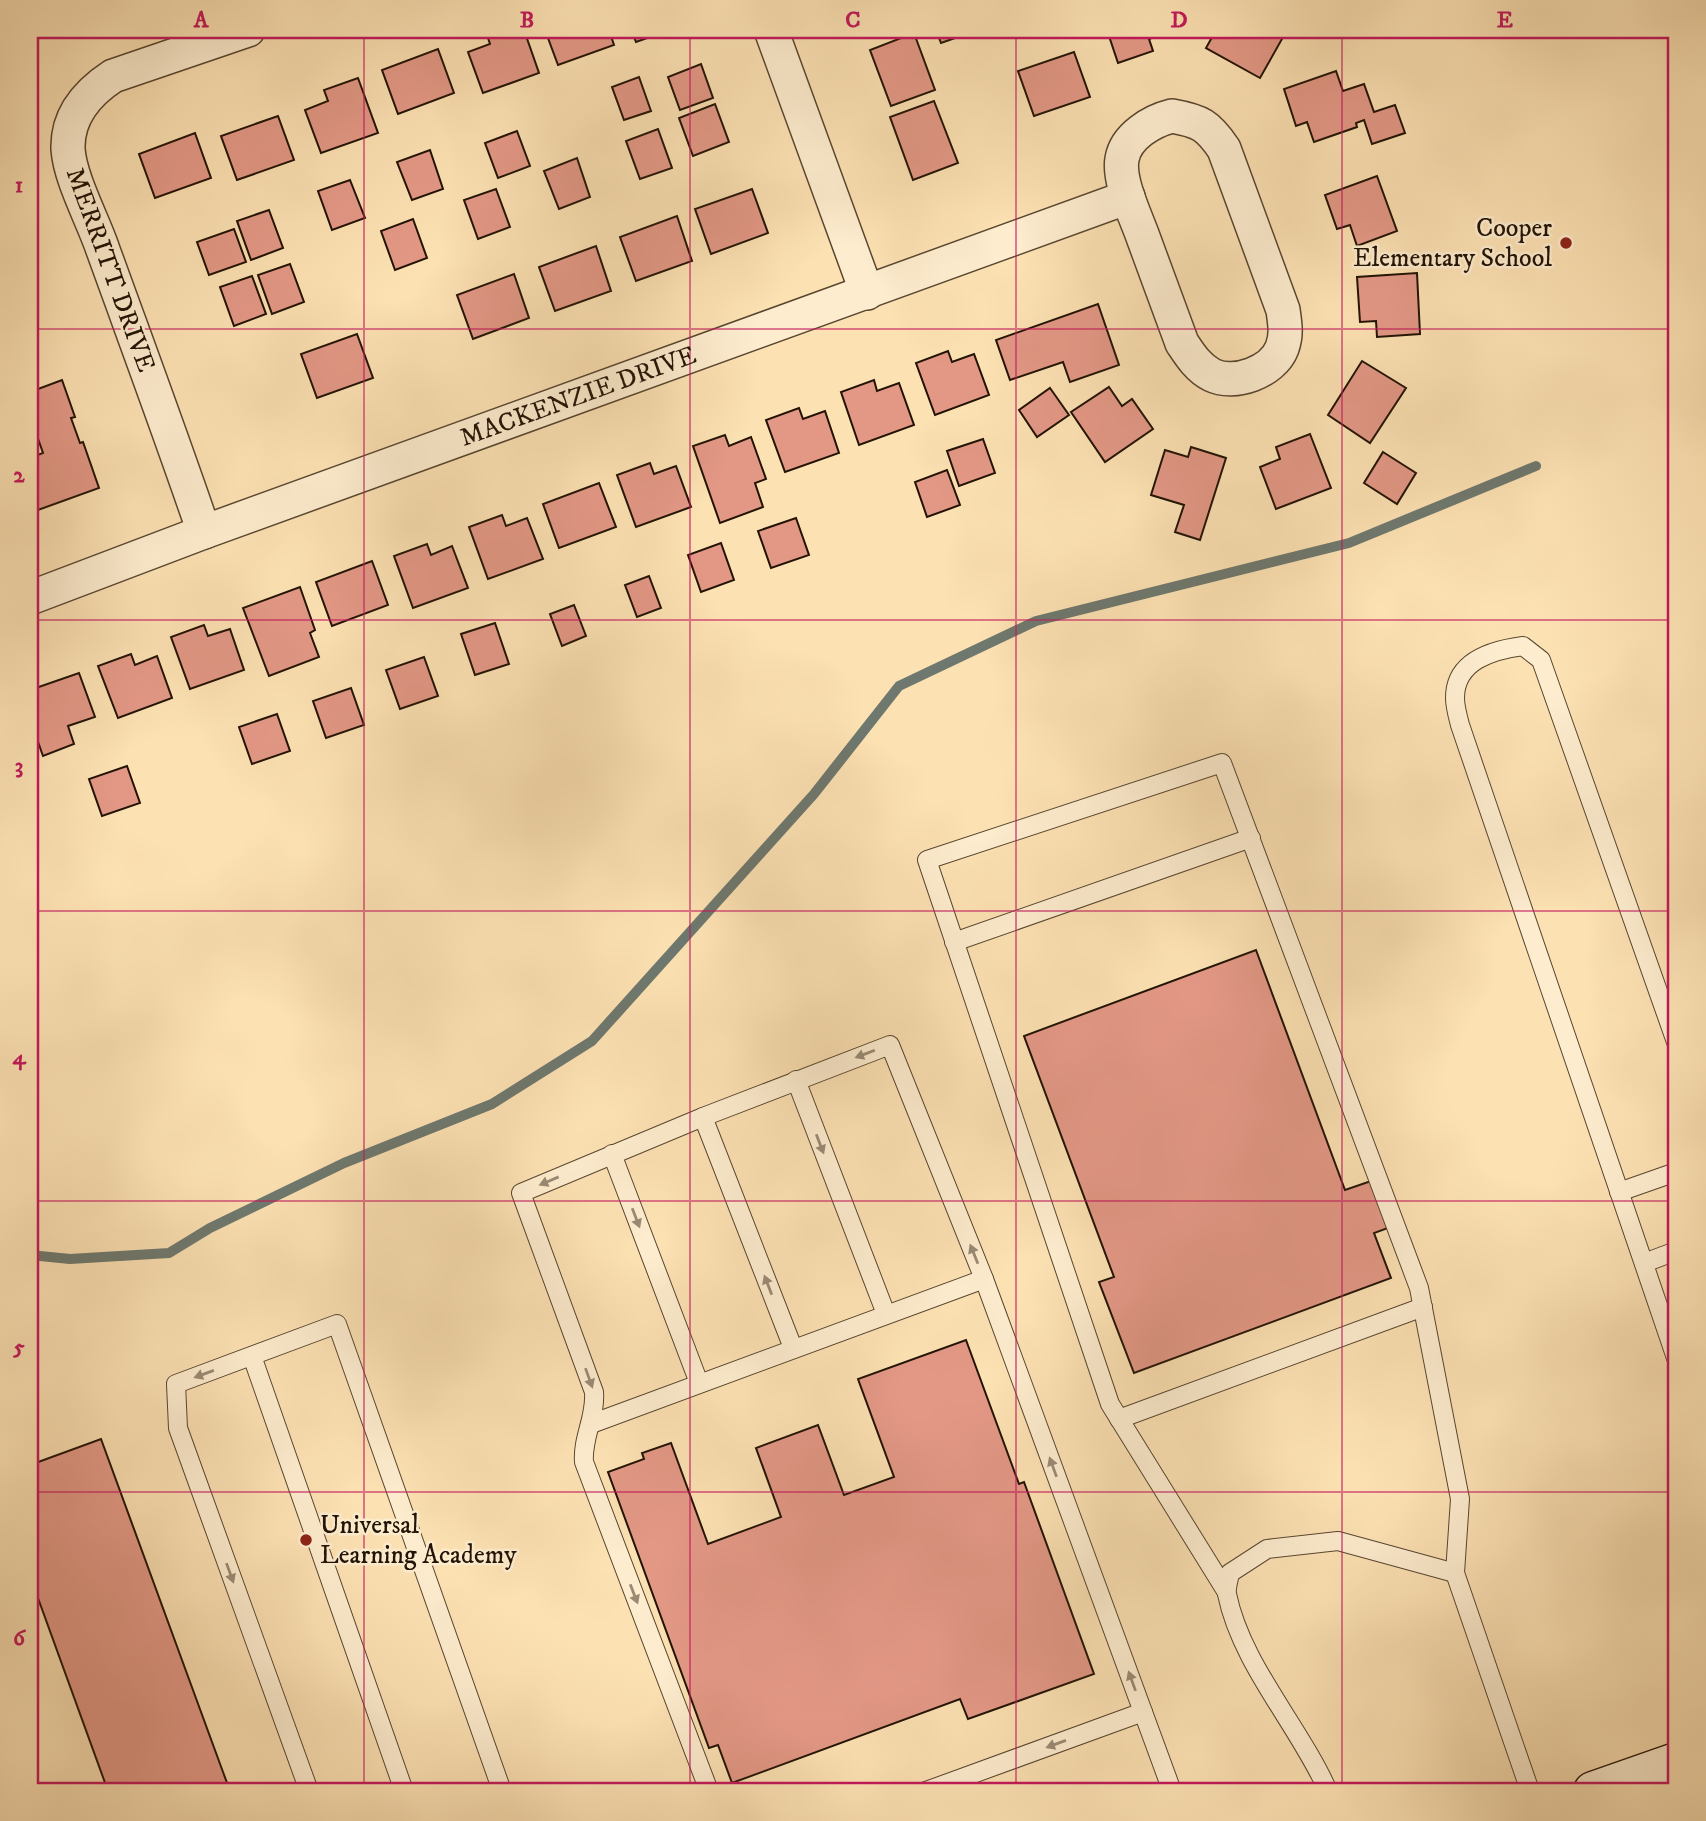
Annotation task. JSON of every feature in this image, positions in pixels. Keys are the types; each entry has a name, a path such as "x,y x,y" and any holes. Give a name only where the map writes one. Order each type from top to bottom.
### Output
{"main road":[{"path":"1593,1791 1641,1783 1676,1762"}],"street":[{"name":"MERRITT DRIVE","path":"204,532 93,221 71,168 69,141 75,114 82,102 96,87 113,76 248,30"},
{"path":"771,30 867,293"},
{"path":"1172,116 1201,123 1214,134 1224,149 1283,310 1286,332 1281,351 1266,368 1247,377 1229,379 1212,376 1195,363 1182,343 1128,197 1122,158 1138,134 1153,121 1172,116"},
{"name":"MACKENZIE DRIVE","path":"30,598 204,532 1128,197"}],"lane":[{"path":"1676,1042 1541,660 1523,646 1499,649 1462,671 1455,699 1460,725 1676,1357"},
{"path":"1328,1791 1317,1766 1267,1687 1238,1629 1226,1591 1119,1419 1106,1391 927,860 1222,763 1419,1288 1460,1499 1455,1573 1530,1791"},
{"path":"954,942 1251,838"},
{"path":"709,1791 584,1462 583,1447 591,1424 595,1404 594,1392 521,1194 704,1116 890,1045 984,1279 1172,1791"},
{"path":"796,1080 886,1314"},
{"path":"704,1116 793,1348"},
{"path":"611,1154 699,1383"},
{"path":"1619,1192 1676,1172"},
{"path":"1644,1263 1676,1251"},
{"path":"591,1424 984,1279"},
{"path":"1119,1419 1423,1307"},
{"path":"309,1791 178,1428 176,1384 337,1324 502,1791"},
{"path":"252,1356 404,1791"},
{"path":"1226,1591 1230,1573 1267,1549 1338,1541 1455,1573"},
{"path":"926,1791 1143,1712"}],"building":[{"path":"524,30 539,73 483,93 468,52 490,44 486,32"},
{"path":"545,30 609,30 614,45 558,65"},
{"path":"631,30 670,30 636,42"},
{"path":"936,30 978,30 941,43"},
{"path":"1107,30 1169,32 1149,39 1153,51 1118,63"},
{"path":"1216,30 1287,30 1260,78 1206,48"},
{"path":"914,33 935,90 891,106 870,50"},
{"path":"438,49 454,93 398,114 382,70"},
{"path":"1074,52 1090,97 1034,116 1018,71"},
{"path":"701,64 713,98 680,110 668,77"},
{"path":"1336,71 1343,91 1364,84 1374,112 1395,105 1405,133 1372,144 1364,120 1356,123 1357,127 1314,142 1307,122 1296,126 1284,89"},
{"path":"639,77 651,111 624,120 612,87"},
{"path":"358,78 378,133 321,153 305,110 328,101 324,90"},
{"path":"934,101 958,163 913,180 890,117"},
{"path":"715,104 729,142 693,156 679,118"},
{"path":"278,116 294,160 237,180 221,136"},
{"path":"658,129 672,168 640,179 626,141"},
{"path":"517,131 530,166 498,178 485,143"},
{"path":"195,133 211,178 155,198 139,154"},
{"path":"430,150 443,189 412,200 397,162"},
{"path":"577,158 590,197 559,209 544,171"},
{"path":"1377,176 1397,231 1357,246 1350,225 1337,229 1325,195"},
{"path":"350,180 365,218 332,230 318,191"},
{"path":"496,189 510,227 478,239 464,200"},
{"path":"752,189 768,233 711,254 695,209"},
{"path":"269,210 283,248 251,260 237,221"},
{"path":"677,216 692,261 636,281 620,237"},
{"path":"413,219 427,258 395,270 381,231"},
{"path":"234,229 246,262 209,275 197,242"},
{"path":"596,246 611,291 555,311 539,267"},
{"path":"290,264 304,302 272,314 258,275"},
{"path":"1417,273 1420,334 1377,337 1376,321 1360,322 1357,277"},
{"path":"514,274 529,318 473,339 457,295"},
{"path":"252,276 266,314 234,326 220,287"},
{"path":"1098,304 1119,365 1070,382 1063,362 1010,380 996,340"},
{"path":"357,334 373,378 317,398 301,354"},
{"path":"948,351 952,362 974,354 989,395 935,415 916,363"},
{"path":"1362,361 1406,388 1370,443 1328,415"},
{"path":"62,380 75,417 71,418 80,443 83,442 99,488 38,510 30,486 30,458 43,453 30,416 30,392"},
{"path":"874,380 877,391 899,383 914,425 859,445 841,392"},
{"path":"1109,387 1122,406 1132,399 1153,429 1105,462 1071,412"},
{"path":"1050,388 1069,415 1037,437 1019,410"},
{"path":"799,408 803,419 825,411 839,453 785,472 766,420"},
{"path":"1310,434 1331,488 1276,509 1260,467 1280,459 1276,447"},
{"path":"725,435 729,446 751,437 766,479 755,483 763,507 720,523 693,446"},
{"path":"983,439 995,473 959,486 947,451"},
{"path":"1191,447 1226,458 1200,540 1175,532 1184,505 1151,495 1165,450 1188,457"},
{"path":"1383,452 1416,473 1397,504 1364,483"},
{"path":"650,463 654,474 676,466 691,507 636,527 617,475"},
{"path":"947,470 960,505 927,517 915,482"},
{"path":"599,483 616,527 559,548 543,504"},
{"path":"502,515 506,526 527,518 543,559 488,579 469,527"},
{"path":"796,518 809,555 771,568 758,531"},
{"path":"721,543 734,580 701,592 688,555"},
{"path":"427,544 431,555 452,546 468,588 413,608 394,556"},
{"path":"372,561 388,605 332,626 316,582"},
{"path":"649,576 661,608 637,617 625,585"},
{"path":"300,587 315,630 310,633 319,657 269,676 243,608"},
{"path":"574,605 586,636 562,646 550,614"},
{"path":"495,623 509,664 475,675 461,634"},
{"path":"204,625 208,636 230,629 244,670 190,689 171,637"},
{"path":"131,654 135,665 157,656 172,698 118,718 98,666"},
{"path":"424,657 438,696 400,709 386,670"},
{"path":"79,673 95,717 68,726 74,744 43,756 30,719 30,690"},
{"path":"351,688 364,725 326,738 313,701"},
{"path":"277,714 290,751 252,764 239,727"},
{"path":"127,766 140,803 102,816 89,779"},
{"path":"1256,950 1345,1190 1371,1181 1388,1228 1374,1233 1391,1278 1134,1373 1099,1282 1114,1277 1024,1036"},
{"path":"966,1340 1019,1484 1024,1482 1094,1674 968,1719 960,1699 732,1783 718,1745 709,1748 608,1472 644,1459 642,1453 671,1443 708,1544 781,1517 756,1448 818,1425 844,1495 894,1477 858,1379"},
{"path":"101,1439 230,1791 108,1791 30,1576 30,1465"}],"waterway":[{"path":"30,1255 70,1259 169,1253 210,1228 344,1163 492,1104 592,1041 814,794 899,686 1036,621 1349,543 1536,466"}],"place":[{"name":"Cooper Elementary School","path":"1566,243"},
{"name":"Universal Learning Academy","path":"306,1540"}]}
